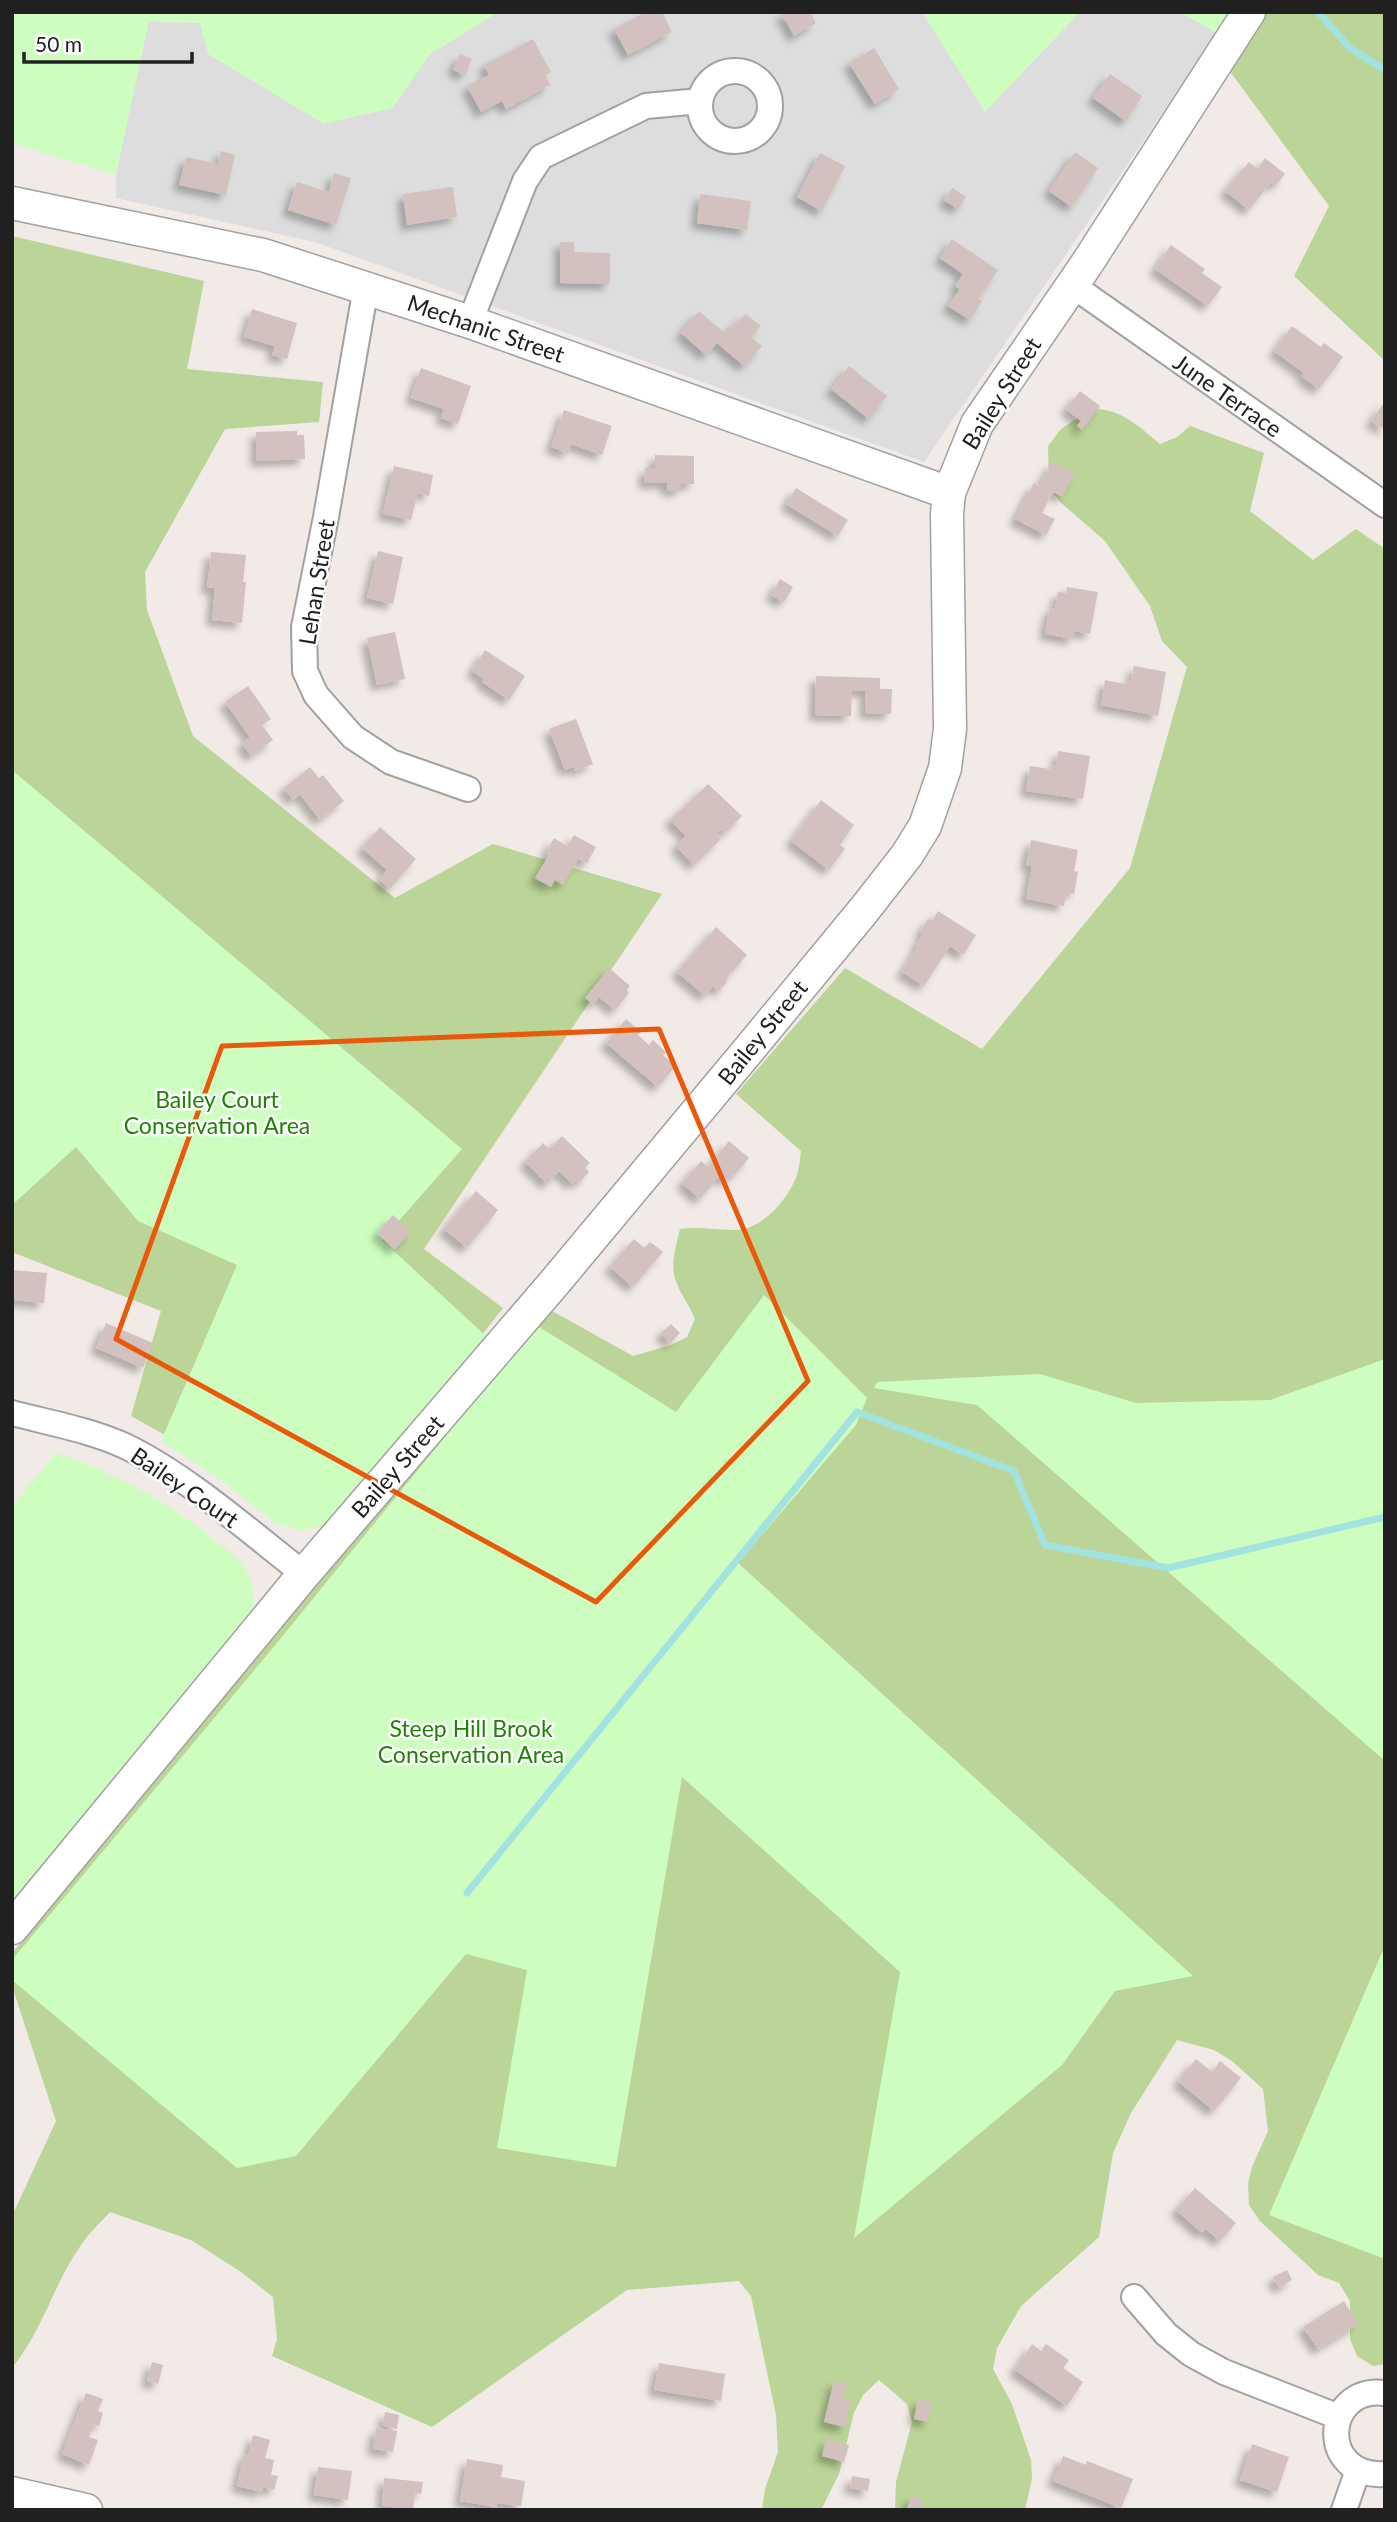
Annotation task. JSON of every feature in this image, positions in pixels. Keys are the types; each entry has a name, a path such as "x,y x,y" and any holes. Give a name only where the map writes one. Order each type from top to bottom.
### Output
{"street":[{"name":"Bailey Street","path":"12,1928 304,1574 555,1282 907,855 925,826 945,768 950,729 948,493 977,424 1086,265 1249,12"},
{"path":"470,322 525,181 541,157 646,106 700,101"},
{"name":"Mechanic Street","path":"12,203 263,255 470,322 948,493"},
{"name":"June Terrace","path":"1072,285 1385,505"},
{"name":"Lehan Street","path":"366,287 304,626 304,671 316,695 353,737 391,762 468,789"},
{"name":"Bailey Court","path":"12,1413 74,1428 125,1446 190,1485 304,1574"},
{"path":"1134,2297 1166,2334 1191,2354 1224,2372 1339,2417"},
{"path":"1385,2393 1368,2393 1346,2406 1339,2417 1336,2438 1338,2448 1349,2465 1370,2474 1385,2474"},
{"path":"1343,2510 1358,2470"},
{"path":"12,2493 86,2510"}],"highlighted area":[{"path":"659,1029 808,1381 596,1602 116,1339 222,1046"}],"shaded area":[{"path":"498,12 922,12 985,111 1080,12 1180,12 1217,33 924,462 315,242 116,198 116,175 148,21 200,23 392,108 430,54"}],"green space":[{"path":"12,12 498,12 430,54 392,108 324,124 208,54 200,23 149,21 116,175 17,145 12,133"},
{"path":"922,12 1080,12 985,112"},
{"path":"1180,12 1231,12 1217,33"},
{"path":"1257,12 1385,12 1385,361 1294,276 1329,206 1223,62"},
{"path":"12,236 204,281 187,369 323,382 319,422 225,429 145,572 147,610 193,736 395,898 493,844 662,894 424,1249 503,1308 331,1527 131,1416 161,1311 12,1252"},
{"path":"1093,408 1122,416 1160,444 1177,437 1190,426 1264,453 1250,511 1313,560 1356,529 1385,549 1385,2364 1373,2366 1357,2356 1350,2339 1350,2301 1339,2283 1318,2275 1260,2221 1249,2205 1248,2184 1252,2167 1268,2131 1263,2089 1232,2061 1214,2050 1177,2040 1131,2113 1113,2153 1099,2237 1021,2306 997,2348 993,2369 1012,2404 1031,2460 1032,2479 1025,2510 895,2510 896,2482 912,2422 907,2404 879,2380 863,2395 854,2413 839,2474 821,2510 762,2510 765,2489 778,2452 776,2415 751,2296 739,2281 627,2290 432,2427 272,2356 277,2339 273,2297 241,2272 191,2240 110,2212 88,2236 72,2260 32,2339 12,2368 12,2216 56,2121 12,1986 12,1953 545,1307 633,1356 671,1345 687,1337 695,1319 675,1277 674,1257 680,1229 735,1230 755,1225 780,1204 792,1187 799,1168 801,1151 736,1094 845,968 982,1049 1130,868 1187,667 1162,641 1150,606 1105,541 1059,501 1049,486 1048,446 1061,429"},
{"name":"Bailey Court Conservation Area","path":"12,770 462,1149 382,1240 488,1338 328,1523 319,1527 302,1530 276,1524 220,1479 161,1441 237,1265 138,1221 76,1147 12,1205"},
{"name":"Steep Hill Brook Conservation Area","path":"764,1295 867,1398 856,1425 738,1563 1193,1976 1115,1991 1062,2065 854,2238 900,1972 682,1777 616,2167 497,2148 527,1970 466,1954 296,2156 237,2168 12,1980 12,1960 272,1649 536,1325 676,1412"},
{"path":"1385,1359 1385,1761 977,1405 874,1388 877,1382 1040,1374 1136,1403 1270,1400"},
{"path":"56,1453 138,1488 194,1524 244,1567 252,1582 253,1603 251,1614 12,1904 12,1506"},
{"path":"1385,1950 1385,2259 1269,2215"}],"building":[{"path":"646,12 662,12 672,32 628,55 614,29"},
{"path":"781,12 810,12 816,23 794,36"},
{"path":"533,39 551,72 545,75 550,85 506,109 502,101 481,112 467,86 489,75 484,65"},
{"path":"874,48 899,89 875,104 849,63"},
{"path":"460,54 472,59 465,75 453,70"},
{"path":"1110,74 1142,96 1126,121 1093,98"},
{"path":"221,151 235,155 226,195 179,185 186,157 218,164"},
{"path":"1075,152 1098,168 1072,207 1049,191"},
{"path":"820,153 845,166 822,211 797,197"},
{"path":"1265,158 1285,174 1276,185 1271,182 1249,210 1225,191 1249,162 1257,169"},
{"path":"334,173 351,178 336,225 288,210 297,182 329,192"},
{"path":"453,187 457,217 407,225 403,194"},
{"path":"953,188 966,197 958,209 944,200"},
{"path":"700,194 751,201 747,230 697,223"},
{"path":"952,239 998,270 978,299 982,301 970,320 948,306 960,289 955,286 963,274 940,258"},
{"path":"560,242 574,242 574,252 610,253 610,284 560,283"},
{"path":"1171,245 1205,269 1202,273 1222,287 1208,306 1155,269"},
{"path":"252,309 297,323 287,359 272,355 275,346 244,337"},
{"path":"699,311 725,333 746,314 761,326 751,337 762,346 744,366 717,343 706,355 681,333"},
{"path":"1292,326 1321,347 1324,343 1343,357 1319,389 1301,376 1304,373 1274,351"},
{"path":"849,366 887,396 869,419 831,389"},
{"path":"421,368 471,386 458,424 441,418 444,409 411,398"},
{"path":"1080,391 1100,406 1082,430 1077,426 1081,421 1066,409"},
{"path":"1385,401 1385,430 1371,421"},
{"path":"564,410 612,426 602,455 571,444 568,453 551,447"},
{"path":"297,431 297,435 304,435 305,459 257,461 256,432"},
{"path":"655,455 694,456 694,484 681,484 681,491 667,490 667,483 644,483 645,468 655,468"},
{"path":"1052,462 1075,474 1062,497 1053,492 1042,513 1055,519 1046,535 1015,519 1034,483 1039,486"},
{"path":"394,466 433,475 429,496 418,493 411,520 383,514"},
{"path":"796,488 848,520 838,536 786,504"},
{"path":"378,551 403,557 393,604 367,598"},
{"path":"211,552 246,555 242,623 212,620 215,588 207,588"},
{"path":"780,579 793,587 784,602 771,595"},
{"path":"1067,587 1098,592 1090,634 1075,631 1073,639 1045,634 1050,608 1055,609 1058,592 1066,593"},
{"path":"395,632 405,679 377,685 367,638"},
{"path":"485,650 525,676 509,700 482,682 484,679 472,671"},
{"path":"1134,666 1166,672 1158,716 1101,705 1105,680 1125,684 1126,680 1131,681"},
{"path":"816,676 880,678 880,689 892,689 891,714 865,713 866,691 852,690 851,716 815,715"},
{"path":"248,686 271,719 262,725 273,740 251,756 242,743 250,737 225,702"},
{"path":"576,719 593,764 575,771 574,767 565,770 549,729"},
{"path":"1058,751 1090,756 1083,799 1026,791 1030,766 1050,769 1051,765 1056,766"},
{"path":"310,767 319,778 323,775 344,801 320,820 300,794 293,800 284,788"},
{"path":"708,784 742,816 725,833 722,829 716,834 721,839 694,865 676,846 686,836 670,820"},
{"path":"821,800 854,825 840,845 845,849 829,870 791,841"},
{"path":"380,827 416,859 390,889 379,879 387,870 362,848"},
{"path":"574,835 596,847 587,863 578,859 563,885 555,880 551,887 535,878 549,855 546,853 554,838 567,846"},
{"path":"1031,840 1078,850 1074,894 1066,892 1064,906 1026,899 1032,866 1026,865"},
{"path":"938,911 976,935 963,955 950,946 924,986 902,972 918,946 916,945 923,934 920,932 928,919 932,921"},
{"path":"716,927 747,955 719,991 713,986 705,996 677,972"},
{"path":"609,968 630,986 627,990 629,993 615,1010 599,997 593,1004 585,998"},
{"path":"626,1019 641,1032 638,1035 649,1045 653,1040 666,1052 663,1055 676,1066 658,1087 606,1043"},
{"path":"562,1136 590,1163 585,1168 589,1172 579,1183 576,1180 572,1184 559,1171 547,1184 525,1162 543,1143 549,1149"},
{"path":"729,1141 749,1158 734,1176 731,1174 725,1181 719,1176 700,1199 682,1183 701,1161 708,1167"},
{"path":"476,1191 498,1210 467,1248 444,1229"},
{"path":"393,1215 411,1232 394,1250 377,1233"},
{"path":"634,1239 644,1248 650,1242 663,1252 633,1287 610,1267"},
{"path":"12,1270 47,1273 44,1303 12,1300"},
{"path":"106,1323 153,1343 143,1368 96,1348"},
{"path":"671,1324 680,1333 670,1343 661,1333"},
{"path":"1196,2059 1212,2072 1220,2061 1241,2078 1214,2111 1178,2081"},
{"path":"1195,2188 1236,2223 1220,2241 1206,2229 1202,2233 1176,2210"},
{"path":"1287,2270 1292,2280 1279,2288 1273,2277"},
{"path":"1344,2301 1358,2324 1318,2349 1303,2327"},
{"path":"1032,2344 1041,2351 1046,2344 1069,2360 1063,2368 1083,2382 1067,2406 1015,2370"},
{"path":"152,2362 163,2365 158,2384 147,2381"},
{"path":"659,2363 725,2374 721,2401 654,2390"},
{"path":"834,2381 847,2384 843,2399 851,2401 845,2427 824,2422"},
{"path":"86,2393 103,2399 98,2411 103,2413 99,2426 93,2424 89,2437 98,2440 89,2465 62,2454"},
{"path":"918,2399 932,2402 928,2422 914,2419"},
{"path":"385,2412 399,2415 397,2429 383,2426"},
{"path":"376,2428 397,2431 393,2452 373,2449"},
{"path":"253,2435 270,2440 265,2458 274,2460 271,2475 278,2476 274,2490 263,2487 262,2492 237,2486 244,2455 248,2456"},
{"path":"826,2439 849,2445 844,2462 822,2456"},
{"path":"1252,2444 1289,2457 1277,2492 1240,2480"},
{"path":"1063,2456 1086,2465 1087,2461 1133,2479 1121,2508 1053,2481"},
{"path":"467,2459 503,2465 501,2477 525,2481 521,2506 497,2503 496,2507 460,2501"},
{"path":"318,2467 352,2471 348,2500 314,2495"},
{"path":"852,2476 870,2479 868,2491 850,2488"},
{"path":"384,2478 423,2482 421,2494 415,2493 413,2510 392,2510 393,2507 382,2506"},
{"path":"911,2496 923,2499 920,2510 907,2510"}],"waterway":[{"path":"1318,12 1350,48 1385,70"},
{"path":"467,1893 857,1412 1014,1471 1045,1545 1168,1568 1385,1517"}]}
